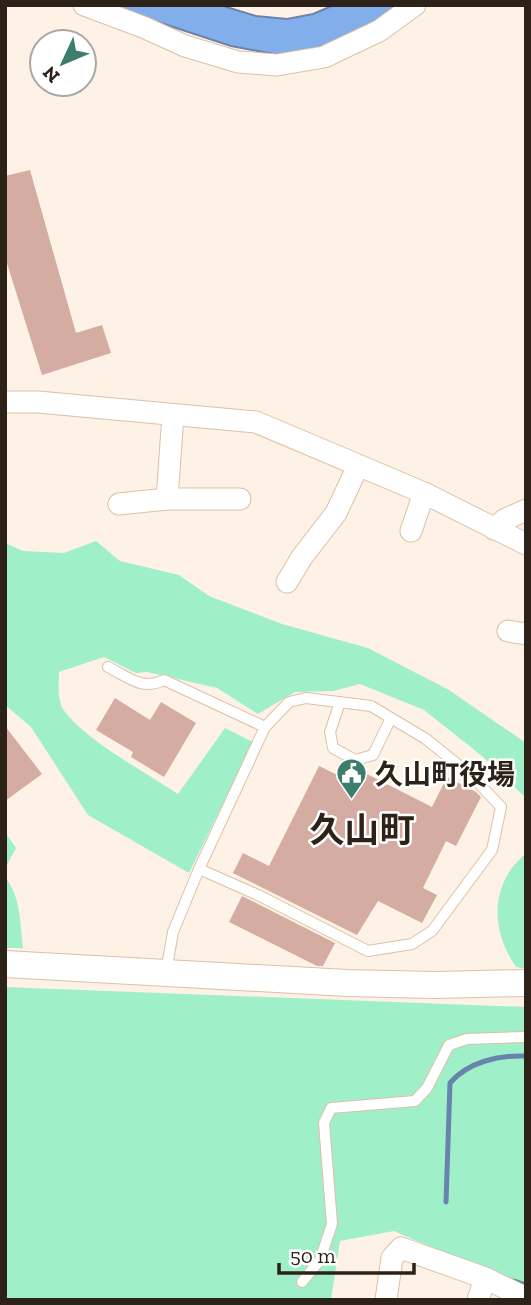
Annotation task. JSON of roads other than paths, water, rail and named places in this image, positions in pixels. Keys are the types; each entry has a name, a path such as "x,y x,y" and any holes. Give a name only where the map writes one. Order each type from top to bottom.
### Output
{"street":[{"path":"84,5 185,46 237,62 277,65 324,57 379,31 415,5"},
{"path":"5,402 38,402 256,422 424,493 526,544"},
{"path":"167,499 173,415"},
{"path":"287,582 335,513 358,466"},
{"path":"411,531 424,493"},
{"path":"119,504 167,499 240,499"},
{"path":"494,529 504,520 526,510"},
{"path":"5,964 346,983 526,983"},
{"path":"386,1300 392,1258 401,1248 485,1278 526,1298"},
{"path":"478,1300 485,1278"}],"lane":[{"path":"108,667 145,686 164,680 265,727"},
{"path":"166,972 173,932 199,869 265,727 289,702 306,698 372,706 426,739 472,776 501,807 492,850 432,931 412,944 368,951 258,895 199,869"},
{"path":"340,702 330,732 333,748 355,760 373,755 391,718"},
{"path":"302,1282 320,1260 332,1224 324,1123 331,1108 415,1101 427,1088 449,1045 467,1039 526,1037"}],"water":[{"path":"106,5 220,5 256,16 287,19 313,14 334,5 403,5 374,24 321,47 279,55 231,46"}],"waterway":[{"path":"446,1202 450,1083 466,1070 484,1061 526,1056"},
{"path":"514,1281 526,1285"}],"place":[{"name":"久山町役場","path":"352,801"}],"district":[{"name":"久山町","path":"362,830"}]}
